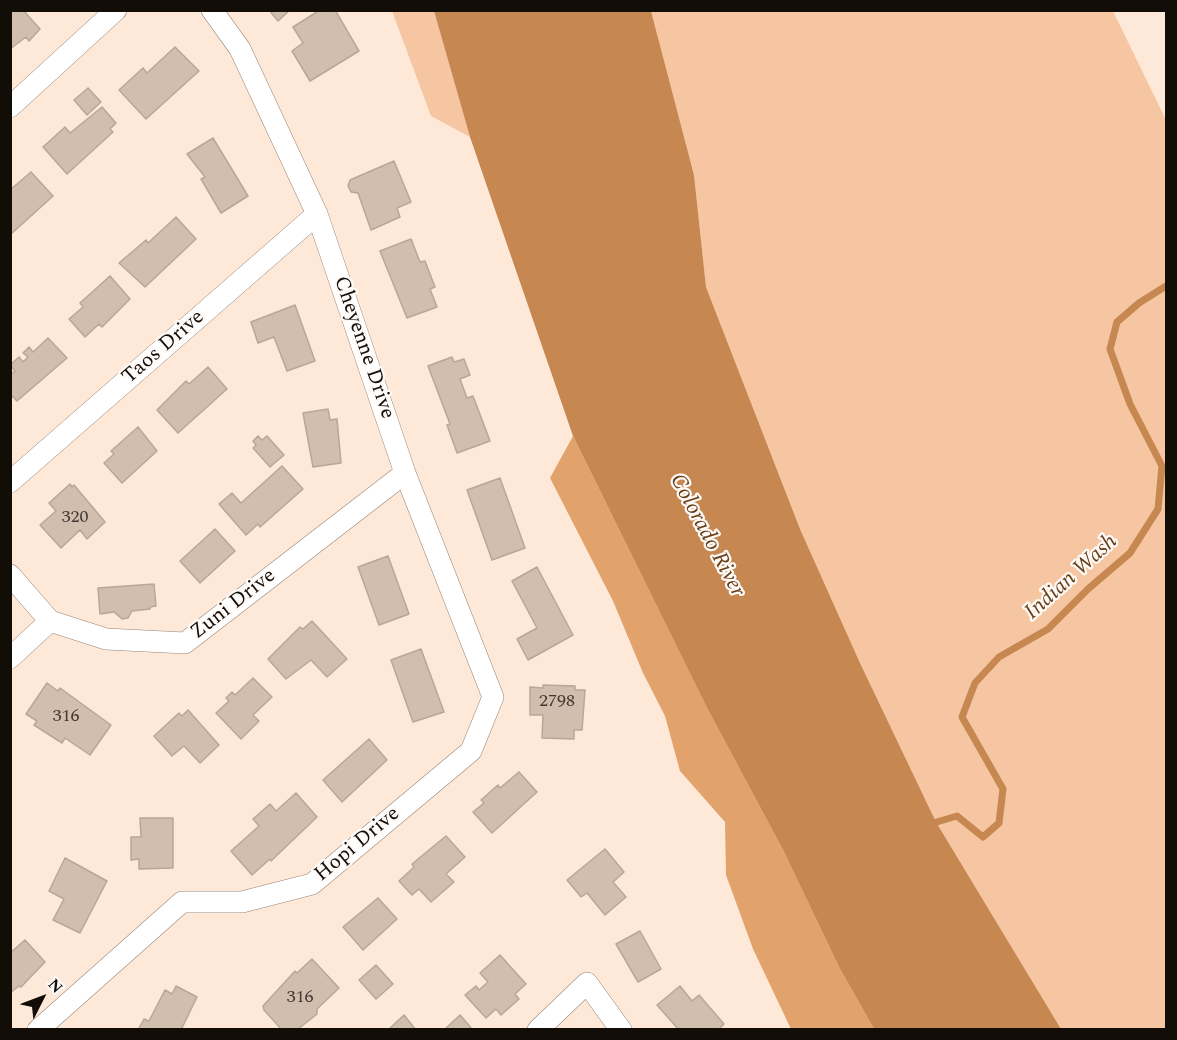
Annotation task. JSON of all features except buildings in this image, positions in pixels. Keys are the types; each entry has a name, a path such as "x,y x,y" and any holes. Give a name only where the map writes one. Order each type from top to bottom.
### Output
{"street":[{"path":"10,107 116,10"},
{"name":"Cheyenne Drive","path":"212,10 240,49 317,214 405,473 493,697"},
{"name":"Taos Drive","path":"10,482 317,214"},
{"name":"Zuni Drive","path":"50,621 106,639 185,643 405,473"},
{"path":"10,575 50,621 10,658"},
{"name":"Hopi Drive","path":"38,1029 182,902 242,902 312,884 471,751 493,697"},
{"path":"538,1029 587,983 621,1029"}],"shaded area":[{"path":"392,11 434,11 470,137 431,116"},
{"path":"651,11 1113,11 1166,120 1166,1029 1061,1029 936,822 860,663 800,529 706,287 694,175"},
{"path":"573,436 706,706 783,850 839,967 874,1029 791,1029 753,949 726,875 725,822 680,771 665,716 643,673 613,601 550,478"}],"water":[{"name":"Colorado River","path":"434,11 651,11 694,175 706,287 800,529 860,663 936,822 1061,1029 874,1029 839,967 783,850 706,706 573,436 470,137"}],"waterway":[{"name":"Indian Wash","path":"930,824 957,816 983,837 999,823 1003,789 962,717 975,683 999,657 1048,629 1088,589 1130,553 1158,509 1162,466 1130,404 1110,349 1117,322 1139,303 1166,286"}]}
